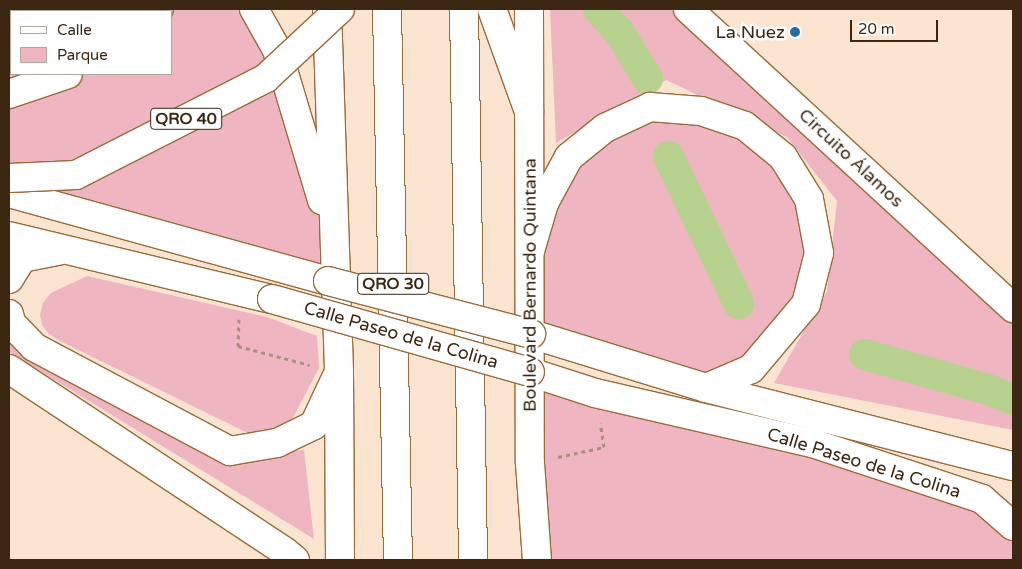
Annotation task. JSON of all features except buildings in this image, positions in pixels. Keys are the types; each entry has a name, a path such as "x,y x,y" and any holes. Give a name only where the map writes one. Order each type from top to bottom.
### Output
{"main road":[{"path":"254,9 277,50 333,240"},
{"path":"327,9 333,240 339,372 340,560"},
{"name":"QRO 40","path":"9,178 76,175 94,166 266,78 340,9"},
{"name":"QRO 30","path":"387,9 398,560"},
{"path":"464,9 473,560"},
{"path":"492,9 529,112"},
{"name":"Boulevard Bernardo Quintana","path":"529,9 530,463 537,560"},
{"name":"Circuito Álamos","path":"688,9 1013,308"},
{"path":"9,94 65,75"},
{"path":"530,251 544,202 569,156 605,128 650,108 701,112 745,126 783,157 809,199 819,253 806,304 751,369 706,388"},
{"name":"Calle Paseo de la Colina","path":"9,193 544,338 706,388 1013,466"},
{"name":"Calle Paseo de la Colina","path":"9,236 272,299 595,392 812,443 982,500 1013,526"},
{"path":"9,279 22,258 65,249"},
{"path":"9,314 11,323 34,347 230,451 276,444 314,425 339,372"},
{"path":"9,369 295,560"}],"path":[{"path":"241,291 238,346 339,372"},
{"path":"530,463 604,446 595,392"}],"green space":[{"path":"9,9 254,9 310,158 335,282 9,193"},
{"path":"550,9 670,9 1013,321 1013,430 774,383 827,291 837,201 787,137 666,80 556,143"},
{"path":"650,107 745,126 809,199 806,304 751,369 706,388 544,338 530,289 569,157"},
{"path":"87,276 267,317 317,336 319,368 286,431 262,440 60,341 48,333 42,325 40,315 43,303 51,293"},
{"path":"9,331 219,458 304,450 314,539 9,352"},
{"path":"530,372 812,443 1013,526 1013,560 537,560"}],"waterway":[{"path":"598,9 619,32 647,78"},
{"path":"668,156 738,303"},
{"path":"864,354 988,389 1013,399"}],"place":[{"name":"La Nuez","path":"795,32"}]}
